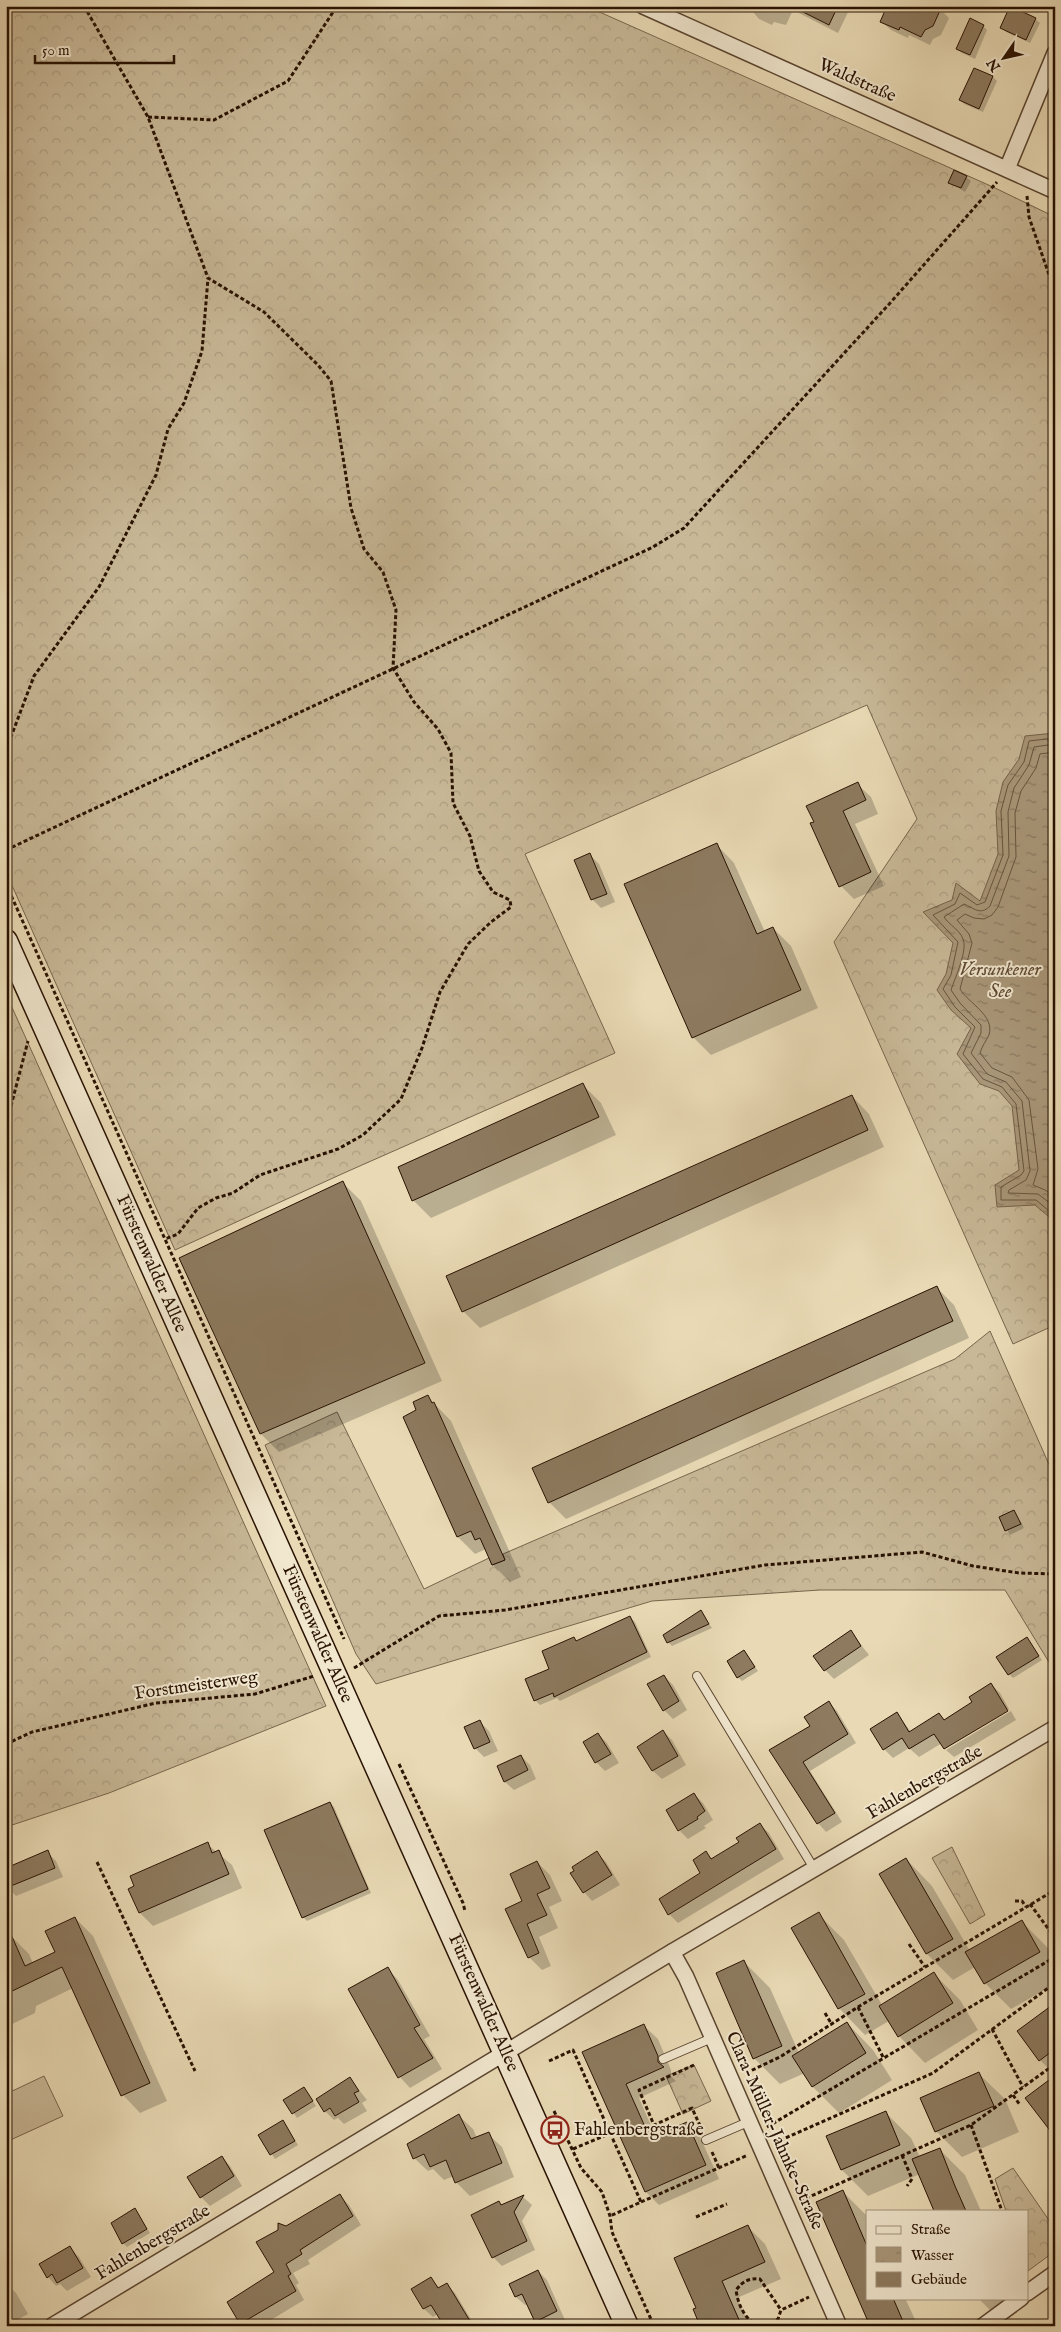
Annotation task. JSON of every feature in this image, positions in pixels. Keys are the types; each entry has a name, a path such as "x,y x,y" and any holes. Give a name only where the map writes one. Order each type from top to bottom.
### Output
{"main road":[{"name":"Fürstenwalder Allee","path":"6,941 627,2326"}],"street":[{"name":"Waldstraße","path":"643,6 1055,191"},
{"path":"1007,170 1055,53"},
{"name":"Fahlenbergstraße","path":"52,2326 672,1952 1055,1728"},
{"name":"Clara-Müller-Jahnke-Straße","path":"672,1952 686,1977 839,2326"},
{"path":"1028,2292 1055,2273"},
{"path":"983,2326 1017,2300"}],"lane":[{"path":"697,1676 814,1870"},
{"path":"663,2059 712,2038"},
{"path":"706,2140 751,2128"}],"path":[{"path":"6,750 34,676 99,587 156,475 168,429 184,403 202,351 208,278 148,117 84,6"},
{"path":"148,117 214,120 288,81 338,6"},
{"path":"6,843 8,849 653,547 684,528 891,302 1007,170"},
{"path":"1025,178 1029,217 1055,292"},
{"path":"165,1239 178,1234 198,1208 216,1198 233,1193 260,1175 338,1149 363,1135 401,1099 422,1048 440,992 468,944 491,922 511,907 510,900 493,892 479,871 470,836 453,803 451,753 438,728 414,702 393,668 396,610 383,572 364,549 351,508 331,381 318,365 264,312 208,278"},
{"path":"6,884 345,1642"},
{"path":"6,1125 31,1032"},
{"path":"352,1659 356,1668 408,1633 439,1616 505,1610 765,1565 922,1552 973,1566 1018,1573 1055,1574"},
{"name":"Forstmeisterweg","path":"6,1744 32,1732 156,1703 255,1694 332,1669 356,1668"},
{"path":"396,1757 463,1903"},
{"path":"97,1862 194,2071"},
{"path":"730,2080 780,2057 858,2007 1055,1890"},
{"path":"1015,1901 1022,1901 1026,1906"},
{"path":"1030,1904 1055,1938"},
{"path":"909,1944 925,1967"},
{"path":"751,2128 883,2057 1055,1956"},
{"path":"610,2216 933,2073 1055,1983"},
{"path":"858,2007 883,2057"},
{"path":"825,2014 832,2025"},
{"path":"992,2029 1023,2088"},
{"path":"550,2061 574,2050 642,2202"},
{"path":"786,2207 971,2125 1055,2064"},
{"path":"694,2065 639,2090 654,2125 692,2108 719,2168"},
{"path":"1013,2095 1020,2105"},
{"path":"551,2107 556,2112 581,2168 602,2192 610,2216 612,2232 654,2326"},
{"path":"971,2125 1002,2210"},
{"path":"573,2149 611,2133"},
{"path":"902,2155 912,2179 907,2186"},
{"path":"696,2217 727,2204"},
{"path":"759,2326 749,2321 737,2298 736,2290 742,2283 751,2278 760,2279 781,2310"},
{"path":"765,2326 778,2318 781,2310 824,2290"}],"green space":[{"path":"6,6 586,6 993,187 1055,217 1055,1325 1013,1344 834,942 917,819 867,705 525,854 615,1053 175,1250 6,872"},
{"path":"6,994 326,1706 109,1793 6,1827"},
{"path":"990,1331 1055,1478 1055,1672 1005,1590 820,1590 652,1601 376,1684 356,1654 265,1445 337,1412 424,1589 489,1558 492,1565 505,1560 503,1554 955,1359"},
{"path":"952,1847 985,1915 970,1924 932,1858"},
{"path":"694,2065 711,2101 683,2114 666,2076"},
{"path":"44,2076 63,2116 6,2142 6,2094"},
{"path":"1013,2168 1055,2229 1055,2251 1028,2271 1028,2210 1006,2210 995,2179"}],"water":[{"name":"Versunkener See","path":"1055,733 1055,1222 1035,1205 997,1207 995,1185 1019,1170 1012,1106 999,1091 980,1084 957,1054 971,1028 951,1010 937,990 946,974 953,943 923,912 952,900 956,883 980,901 998,854 996,811 1003,782 1019,759 1025,736"}],"building":[{"path":"791,6 838,6 829,25"},
{"path":"887,6 942,6 933,26 925,30 921,37 900,27 899,30 880,22"},
{"path":"1010,6 1036,18 1026,40 1000,28"},
{"path":"970,18 984,25 970,55 956,49"},
{"path":"974,68 993,76 979,109 959,100"},
{"path":"954,170 967,176 961,188 948,183"},
{"path":"858,782 866,800 843,811 871,872 839,887 810,823 814,822 806,806"},
{"path":"717,843 757,934 773,927 801,990 692,1038 624,884"},
{"path":"590,853 607,894 591,900 574,860"},
{"path":"583,1083 599,1117 412,1201 398,1167"},
{"path":"852,1095 868,1130 462,1312 446,1276"},
{"path":"343,1181 425,1363 260,1434 179,1258"},
{"path":"937,1286 953,1321 548,1503 532,1468"},
{"path":"428,1395 432,1403 434,1402 505,1560 492,1565 480,1538 475,1540 471,1531 457,1537 403,1417 416,1410 413,1402"},
{"path":"1014,1510 1021,1524 1005,1531 999,1517"},
{"path":"701,1610 709,1624 667,1643 663,1635"},
{"path":"630,1616 647,1652 554,1697 553,1693 534,1701 525,1679 549,1669 542,1651 574,1637 576,1641"},
{"path":"851,1630 861,1646 824,1671 813,1656"},
{"path":"1027,1637 1039,1656 1008,1675 996,1657"},
{"path":"744,1650 755,1667 737,1678 727,1661"},
{"path":"664,1675 679,1701 663,1711 647,1684"},
{"path":"991,1683 1008,1711 944,1749 934,1734 909,1749 902,1738 883,1750 870,1729 897,1712 909,1732 939,1713 944,1720 972,1702 969,1697"},
{"path":"829,1701 848,1734 803,1762 835,1813 817,1824 769,1750 810,1726 804,1717"},
{"path":"480,1720 490,1742 474,1749 464,1727"},
{"path":"663,1730 678,1756 652,1771 637,1747"},
{"path":"598,1733 611,1754 595,1763 583,1742"},
{"path":"521,1755 528,1770 504,1782 497,1766"},
{"path":"694,1793 705,1811 697,1817 698,1819 678,1831 666,1810"},
{"path":"330,1802 368,1889 302,1918 264,1830"},
{"path":"760,1823 776,1849 668,1915 659,1899 700,1873 693,1860 706,1851 711,1859 739,1842 736,1838"},
{"path":"208,1842 212,1853 219,1850 229,1874 139,1913 128,1889 134,1886 130,1876"},
{"path":"48,1850 55,1868 6,1888 6,1868"},
{"path":"597,1851 612,1875 583,1893 570,1873 574,1871 572,1867"},
{"path":"906,1858 953,1939 926,1954 879,1874"},
{"path":"537,1861 550,1888 537,1894 547,1915 527,1924 539,1953 528,1958 505,1909 522,1901 510,1874"},
{"path":"819,1912 865,1994 838,2009 791,1928"},
{"path":"75,1917 150,2083 121,2096 62,1967 6,1994 6,1923 25,1966 55,1952 45,1931"},
{"path":"1022,1920 1040,1952 984,1984 965,1952"},
{"path":"744,1960 782,2046 753,2059 716,1973"},
{"path":"388,1967 420,2025 414,2028 433,2058 398,2078 348,1989"},
{"path":"934,1972 953,2003 898,2037 879,2006"},
{"path":"1055,2003 1055,2049 1039,2061 1017,2031"},
{"path":"847,2022 866,2053 812,2087 792,2056"},
{"path":"644,2024 658,2056 658,2062 664,2067 626,2084 650,2138 687,2122 706,2165 645,2192 582,2052"},
{"path":"979,2072 994,2106 935,2132 920,2098"},
{"path":"350,2077 359,2091 354,2093 359,2102 335,2116 330,2108 324,2112 316,2099"},
{"path":"1049,2080 1055,2088 1055,2137 1025,2098"},
{"path":"304,2087 313,2101 292,2114 283,2100"},
{"path":"886,2111 900,2145 841,2170 826,2136"},
{"path":"459,2114 471,2139 489,2132 502,2163 455,2183 446,2160 430,2167 424,2154 413,2159 407,2144"},
{"path":"283,2120 295,2141 270,2155 258,2135"},
{"path":"940,2148 966,2210 934,2210 912,2159"},
{"path":"222,2156 234,2176 200,2198 187,2177"},
{"path":"843,2190 866,2244 866,2300 894,2300 905,2326 870,2326 816,2202"},
{"path":"340,2194 353,2216 300,2250 302,2254 286,2264 291,2274 288,2276 296,2291 240,2324 227,2302 274,2272 256,2242 278,2230 278,2223 286,2226"},
{"path":"524,2195 514,2212 527,2241 492,2258 471,2215 499,2201 501,2205"},
{"path":"135,2208 147,2229 122,2244 111,2223"},
{"path":"748,2225 765,2262 722,2281 740,2322 731,2326 700,2326 693,2309 696,2308 674,2258"},
{"path":"70,2246 83,2268 57,2283 52,2274 47,2278 39,2264"},
{"path":"538,2270 557,2311 535,2322 522,2294 515,2297 509,2284"},
{"path":"431,2277 438,2288 447,2283 473,2326 444,2326 431,2305 423,2309 411,2289"}],"place":[{"name":"Fahlenbergstraße","path":"555,2130"}]}
